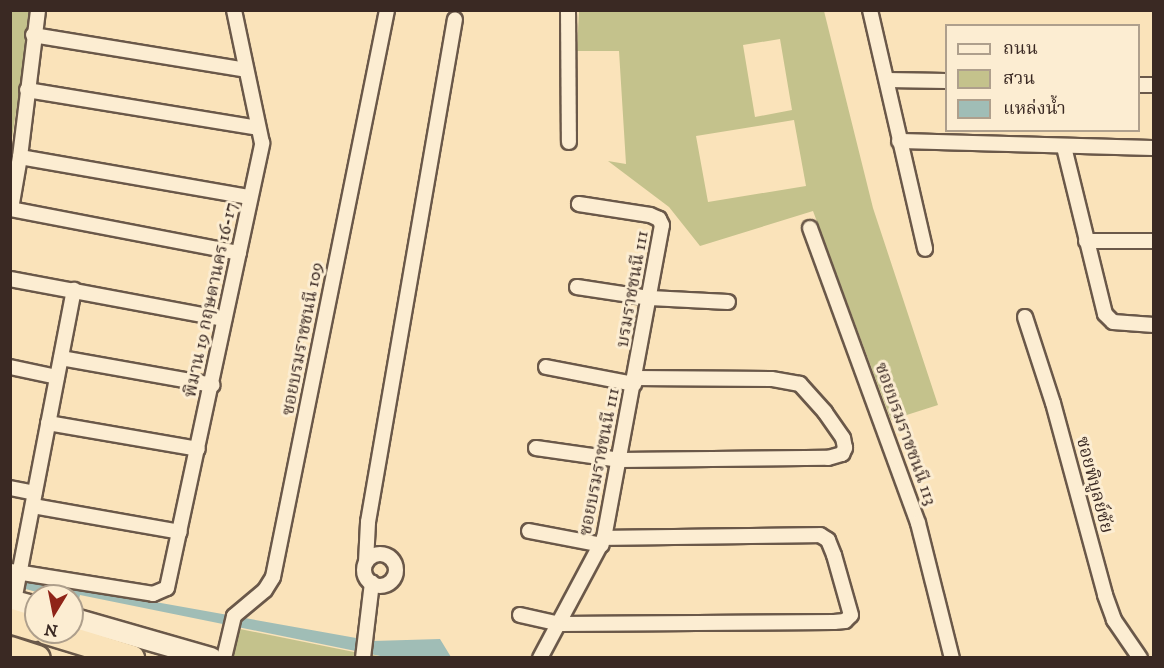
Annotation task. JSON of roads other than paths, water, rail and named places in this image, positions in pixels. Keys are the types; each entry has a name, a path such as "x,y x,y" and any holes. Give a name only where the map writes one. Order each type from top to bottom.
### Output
{"highway":[{"path":"13,603 24,615"},
{"path":"84,643 132,657"},
{"path":"10,650 38,657"}],"main road":[{"path":"84,621 211,657"}],"street":[{"path":"38,10 33,35 20,157 11,210 239,252"},
{"name":"พิมาน 19 กฤษดานคร 16-17","path":"17,572 161,594 166,588 213,385 262,143 234,10"},
{"name":"ซอยบรมราชชนนี 109","path":"224,657 233,622 266,590 273,577 387,10"},
{"path":"568,10 569,142"},
{"path":"870,10 924,249"},
{"path":"364,651 372,583 364,574 368,522 454,19"},
{"path":"33,35 246,70"},
{"path":"887,80 945,81"},
{"path":"27,90 258,128"},
{"path":"899,141 1154,148"},
{"path":"1064,147 1105,314 1119,323 1154,325"},
{"path":"20,157 250,197"},
{"name":"บรมราชชนนี 111","path":"579,204 659,219 661,236 636,376"},
{"name":"ซอยบรมราชชนนี 113","path":"810,228 918,523 952,657"},
{"path":"1086,241 1154,241"},
{"path":"10,279 225,319"},
{"path":"577,287 650,298 728,302"},
{"path":"13,603 17,572 34,499 74,290"},
{"name":"ซอยพิบูลย์ชัย","path":"1025,317 1053,402 1105,595 1114,620 1140,657"},
{"path":"61,358 213,385"},
{"path":"10,367 57,377"},
{"path":"536,448 620,460 828,458 842,454 845,448 843,438 825,412 800,384 771,379 636,376 546,367"},
{"name":"ซอยบรมราชชนนี 111","path":"540,657 603,542 636,376"},
{"path":"48,423 198,449"},
{"path":"10,488 34,499 180,532"},
{"path":"520,615 560,624 834,622 845,621 851,615 834,555 828,540 820,535 603,542 529,531"},
{"path":"366,562 384,555 394,563 391,582 372,583"}],"water":[{"path":"10,576 55,584 24,584 24,589 11,585"},
{"path":"84,589 373,641 440,639 451,657 385,657 84,596"}]}
